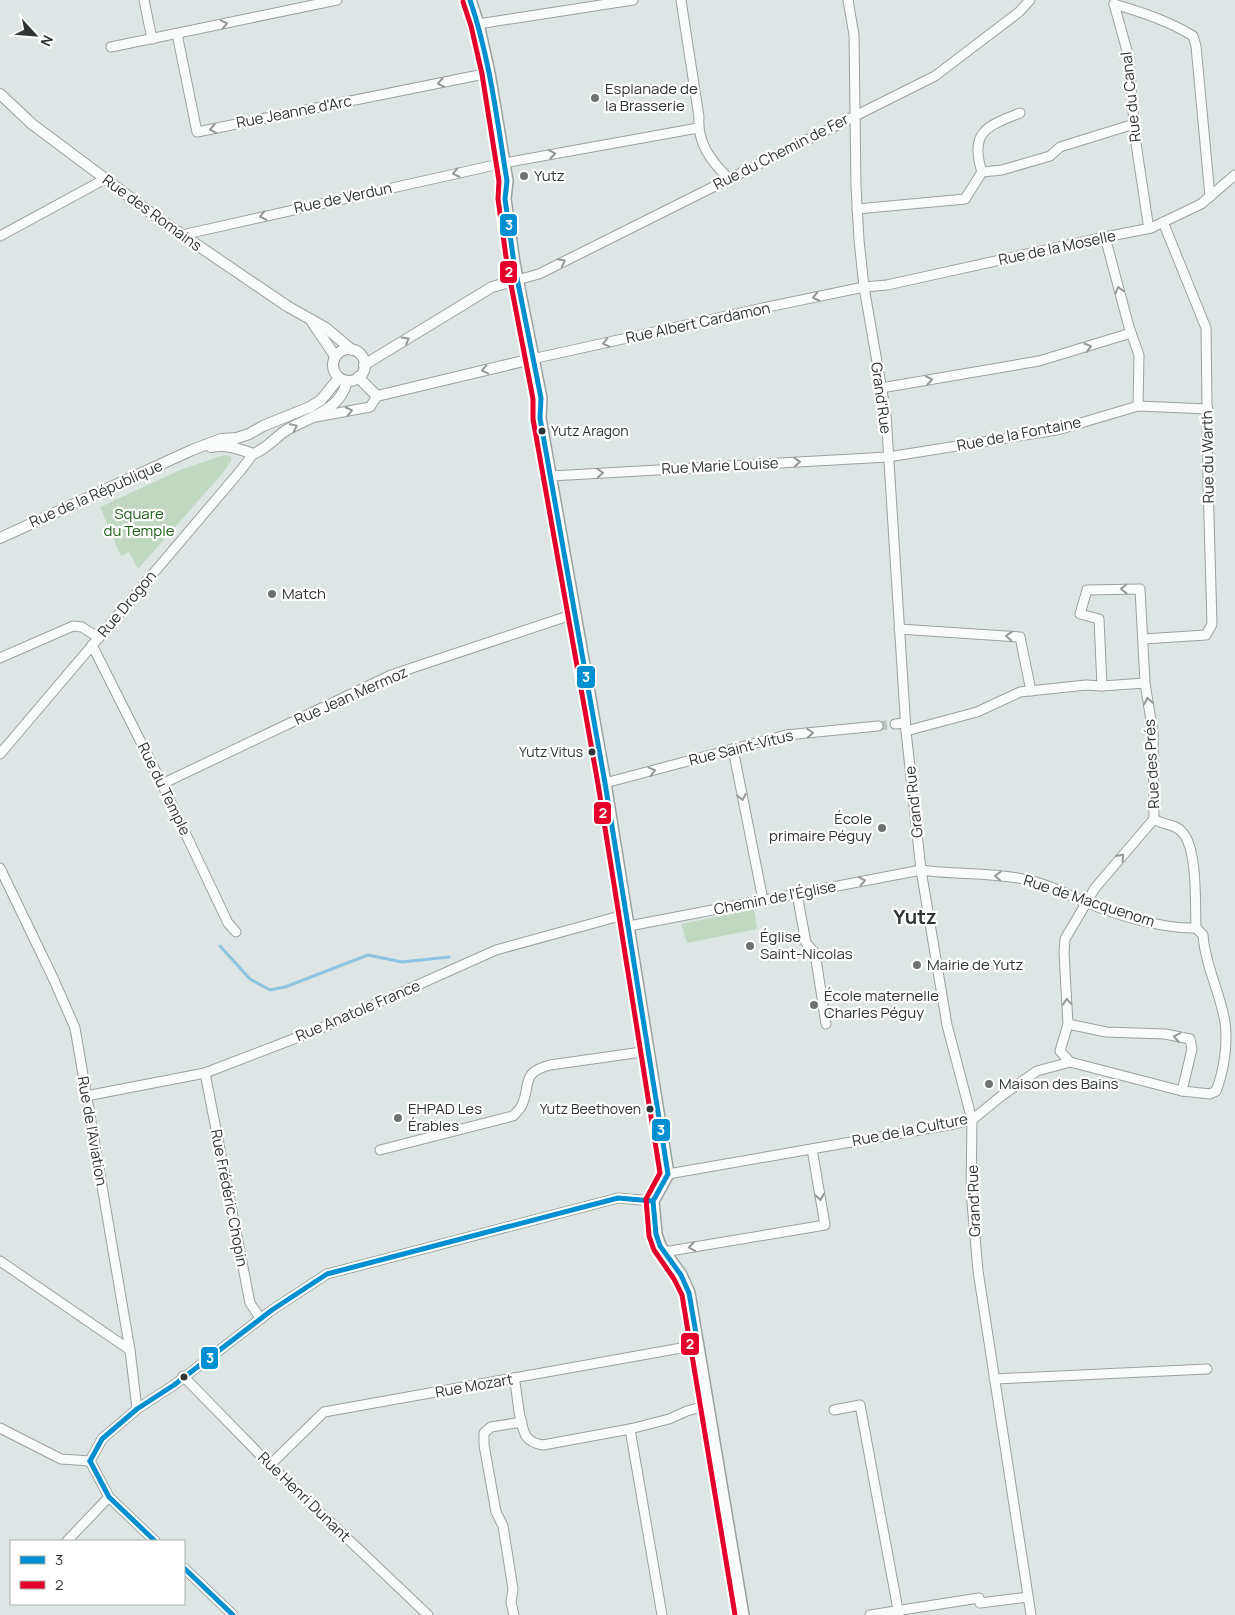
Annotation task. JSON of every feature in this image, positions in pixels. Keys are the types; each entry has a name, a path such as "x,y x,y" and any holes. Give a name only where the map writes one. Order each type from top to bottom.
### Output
{"main road":[{"path":"470,0 478,24 489,73 507,181 505,199 517,280 541,398 540,418 605,783 668,1174 653,1201 656,1234 664,1252 681,1275 689,1293 743,1615"}],"street":[{"path":"144,0 152,39"},
{"path":"111,47 337,0"},
{"path":"478,24 634,0"},
{"path":"681,0 699,117 698,128 707,153 714,164 729,179"},
{"name":"Grand'Rue","path":"848,0 854,35 857,210 864,287 886,414 906,727 921,870 947,1025 972,1120 972,1200 978,1271 1030,1615"},
{"name":"Rue du Chemin de Fer","path":"517,280 539,274 935,76 1019,12 1030,0"},
{"name":"Rue du Canal","path":"1151,228 1148,223 1134,124 1129,58 1114,4 1140,12 1184,30 1193,36 1196,46 1210,197"},
{"name":"Rue Jeanne d'Arc","path":"177,34 197,132 489,73"},
{"name":"Rue des Romains","path":"0,94 32,124 105,179 182,235 287,306 326,328 352,350"},
{"path":"857,210 965,199 982,172 977,156 980,136 992,124 1020,113"},
{"path":"982,172 1002,170 1050,156 1060,147 1134,124"},
{"path":"504,163 698,128"},
{"name":"Rue de Verdun","path":"182,235 504,163"},
{"name":"Rue de la Moselle","path":"864,287 887,285 1151,228 1201,204 1235,175"},
{"path":"0,236 105,179"},
{"name":"Rue du Warth","path":"1143,639 1206,635 1212,624 1206,328 1163,222"},
{"path":"1106,237 1138,355 1138,406"},
{"path":"364,365 492,287 517,280"},
{"name":"Rue Albert Cardamon","path":"532,359 864,287"},
{"name":"Rue des Romains","path":"312,321 335,356"},
{"path":"881,388 1040,361 1131,334"},
{"path":"315,417 336,401 345,390 343,379 333,368 335,356 343,350 352,350 362,357 364,370 358,377 343,379"},
{"path":"248,434 244,442 248,451 258,452 290,428 315,417 370,407 377,396 532,359"},
{"path":"358,377 377,396"},
{"name":"Rue de la République","path":"0,538 192,450 221,439 238,438 248,434 321,400 343,379"},
{"name":"Rue de la Fontaine","path":"888,457 1057,430 1138,406 1208,409"},
{"name":"Rue de la République","path":"192,450 222,445 248,451"},
{"name":"Rue Drogon","path":"0,754 241,470 248,451"},
{"name":"Rue Marie Louise","path":"551,476 888,457"},
{"name":"Rue des Prés","path":"1102,686 1099,619 1080,614 1086,590 1140,589 1145,683 1153,733 1154,819 1161,824 1173,826 1183,832 1190,845 1194,864 1200,932 1225,1023 1226,1042 1219,1093"},
{"name":"Rue Jean Mermoz","path":"162,784 391,675 574,614"},
{"path":"0,658 72,626 82,627 99,638"},
{"path":"899,629 1020,637 1031,691"},
{"name":"Rue du Temple","path":"92,645 162,784 228,923 236,932"},
{"path":"895,724 906,727 977,712 1020,692 1086,685 1102,686 1145,683"},
{"name":"Rue Saint-Vitus","path":"605,783 786,735 878,726"},
{"path":"733,749 762,900"},
{"path":"1070,1062 1060,1051 1068,1024 1065,939 1086,902 1105,875 1154,819"},
{"name":"Rue de l'Aviation","path":"0,868 75,1028 130,1350 137,1409"},
{"name":"Chemin de l'Église","path":"628,926 921,870"},
{"name":"Rue de Macquenom","path":"921,870 947,874 1010,877 1029,880 1125,916 1200,932"},
{"path":"797,894 806,943 815,953 826,1024"},
{"name":"Rue Anatole France","path":"86,1096 205,1073 317,1030 496,950 627,914"},
{"path":"1068,1024 1106,1032 1165,1034 1190,1039 1192,1049 1182,1091"},
{"path":"380,1150 513,1116 521,1108 529,1077 538,1068 648,1051"},
{"name":"Rue de la Culture","path":"668,1174 972,1120 1000,1096 1037,1071 1070,1062 1182,1091 1219,1093"},
{"name":"Rue Frédéric Chopin","path":"205,1073 250,1303 261,1319"},
{"path":"664,1252 825,1225 812,1149"},
{"path":"90,1461 102,1439 137,1409 174,1385 183,1376 261,1319 327,1274 618,1198 653,1201"},
{"path":"0,1261 130,1350"},
{"name":"Rue Mozart","path":"270,1465 324,1412 698,1346"},
{"path":"994,1379 1207,1369"},
{"name":"Rue Henri Dunant","path":"183,1376 270,1465 428,1615"},
{"path":"514,1378 526,1437 534,1443 543,1446 630,1429 669,1419 687,1410 708,1405"},
{"path":"834,1410 860,1405 898,1612"},
{"path":"514,1615 511,1602 513,1588 503,1526 496,1512 484,1445 484,1433 491,1427 522,1422"},
{"path":"0,1428 61,1459 90,1461"},
{"path":"630,1429 662,1615"},
{"path":"90,1461 109,1497 154,1540"},
{"path":"68,1540 109,1497"},
{"path":"185,1569 233,1615"},
{"path":"870,1615 979,1598 980,1603 1028,1597"}],"green space":[{"name":"Square du Temple","path":"224,455 231,456 231,461 222,474 138,569 129,552 121,556 100,507 180,470"},
{"path":"754,909 757,929 687,943 681,924"}],"waterway":[{"path":"220,946 250,979 270,990 285,987 368,955 402,962 449,957"}],"tunnel":[{"path":"878,726 895,724"}],"transit line":[{"name":"3","path":"470,0 483,45 496,112 507,181 505,199 514,263 541,398 540,418 605,783 668,1174 653,1201 656,1234 660,1246 681,1275 689,1293 698,1345"},
{"name":"2","path":"463,2 471,26 482,74 499,181 498,199 507,264 533,399 533,419 598,784 660,1173 646,1199 649,1236 654,1250 674,1279 682,1295 735,1615"},
{"name":"3","path":"90,1461 102,1439 137,1409 174,1385 272,1310 327,1274 618,1198 653,1201"},
{"name":"3","path":"90,1461 109,1497 154,1540"},
{"name":"3","path":"185,1569 233,1615"}],"place":[{"name":"Esplanade de la Brasserie","path":"595,98"},
{"name":"Yutz","path":"524,176"},
{"name":"Yutz Aragon","path":"542,431"},
{"name":"Match","path":"272,594"},
{"name":"Yutz Vitus","path":"592,752"},
{"name":"École primaire Péguy","path":"882,828"},
{"name":"Église Saint-Nicolas","path":"750,946"},
{"name":"Mairie de Yutz","path":"917,965"},
{"name":"École maternelle Charles Péguy","path":"814,1005"},
{"name":"Maison des Bains","path":"989,1084"},
{"name":"Yutz Beethoven","path":"650,1109"},
{"name":"EHPAD Les Érables","path":"398,1118"}],"district":[{"name":"Yutz","path":"915,917"}]}
